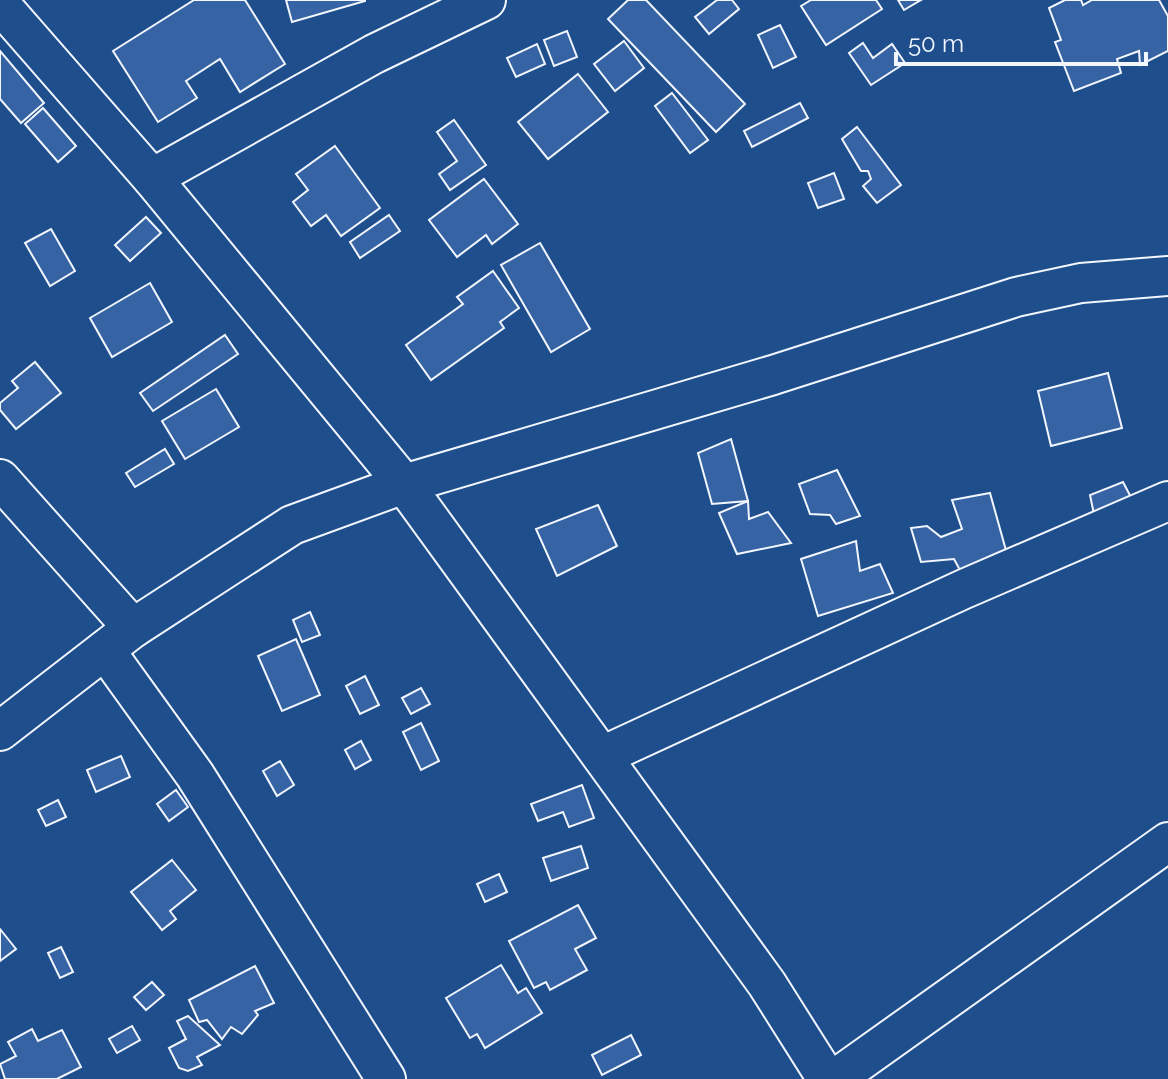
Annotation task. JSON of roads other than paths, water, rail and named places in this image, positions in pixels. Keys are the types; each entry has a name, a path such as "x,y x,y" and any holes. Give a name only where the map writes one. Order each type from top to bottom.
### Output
{"street":[{"path":"152,178 374,54 486,0"},
{"path":"0,4 152,178 404,484 767,984 827,1079"},
{"path":"0,731 119,639 292,525 404,484 773,375 1016,297 1081,283 1168,276"},
{"path":"0,479 119,639 195,775 386,1079"},
{"path":"602,756 964,589 1168,501"},
{"path":"835,1079 1168,842"}]}
